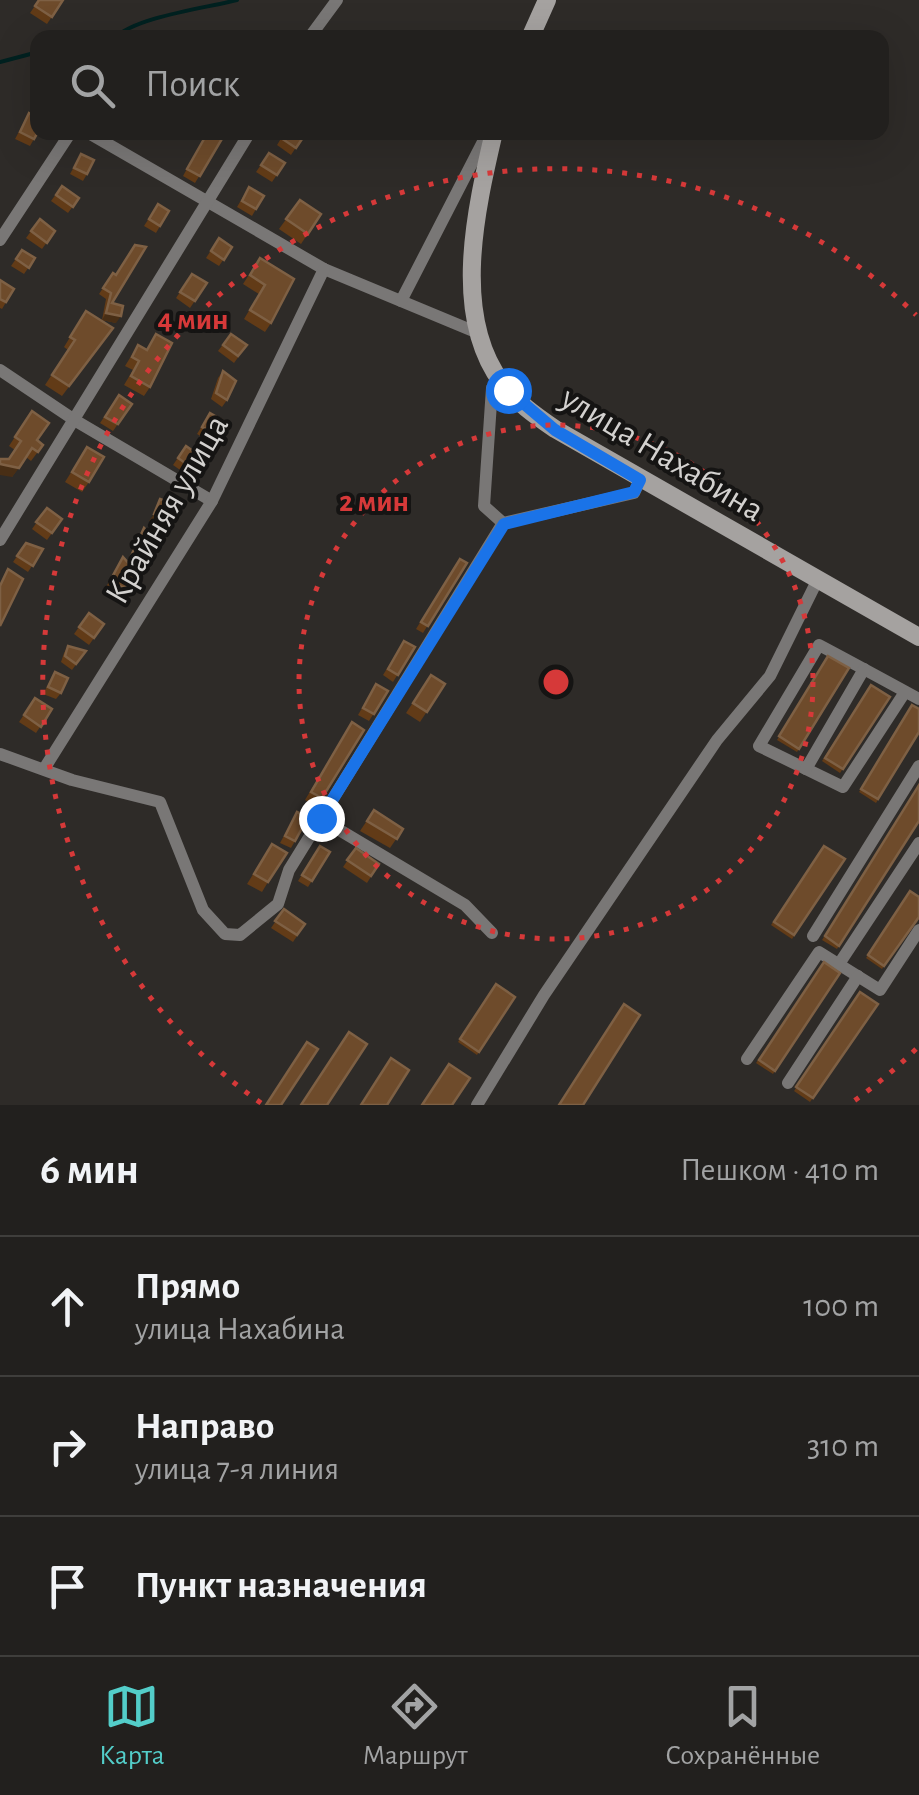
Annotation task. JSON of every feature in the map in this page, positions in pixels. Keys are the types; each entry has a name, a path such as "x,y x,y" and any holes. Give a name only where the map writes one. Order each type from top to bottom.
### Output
{"main road":[{"path":"534,30 547,0"},
{"name":"улица Нахабина","path":"490,140 477,229 473,302 478,333 500,380 555,430 919,637"}],"street":[{"path":"314,30 337,0"},
{"path":"0,240 66,140"},
{"path":"101,140 324,269 478,333"},
{"path":"0,540 245,140"},
{"path":"401,301 487,140"},
{"name":"Крайняя улица","path":"44,770 212,500 324,269"},
{"path":"0,370 76,421 212,500"},
{"path":"500,380 492,388 484,506 504,524"},
{"path":"0,754 160,802 203,910 225,934 240,935 278,904 289,870 504,524 634,492 640,480"},
{"path":"477,1105 544,995 706,756 770,676 818,581"},
{"path":"905,692 843,787 759,746 820,645 919,699"},
{"path":"806,770 864,669"},
{"path":"813,936 919,766"},
{"path":"321,818 465,905 492,933"},
{"path":"839,964 919,843"},
{"path":"746,1059 820,952 880,990 919,930"},
{"path":"788,1082 858,976"}],"building":[{"path":"39,0 63,0 52,17 35,6"},
{"path":"29,113 30,137 20,132"},
{"path":"203,140 221,140 200,176 187,169"},
{"path":"284,140 301,140 296,148"},
{"path":"269,153 285,163 277,175 261,165"},
{"path":"81,154 94,160 87,174 74,168"},
{"path":"62,186 79,198 73,207 56,195"},
{"path":"249,187 264,196 256,209 242,201"},
{"path":"300,200 321,214 308,234 286,219"},
{"path":"158,204 169,211 160,226 149,219"},
{"path":"40,219 55,231 47,243 31,231"},
{"path":"219,238 232,247 224,260 211,251"},
{"path":"135,245 146,247 112,303 123,306 121,316 106,313 111,293 103,288"},
{"path":"22,250 35,258 29,268 16,259"},
{"path":"260,258 294,279 271,323 250,310 265,285 250,275"},
{"path":"192,274 207,283 195,301 180,292"},
{"path":"0,280 14,289 6,302 0,299"},
{"path":"86,311 113,328 69,386 52,375 75,340 70,337"},
{"path":"156,334 172,343 150,387 131,376 139,361 132,357 138,345 147,350"},
{"path":"231,334 247,345 238,356 223,345"},
{"path":"223,371 236,381 227,400 216,393"},
{"path":"119,395 132,404 118,424 105,417"},
{"path":"32,411 49,423 37,440 43,445 38,452 32,448 19,468 0,464 0,459 9,459 21,441 15,437"},
{"path":"210,413 222,420 214,434 202,427"},
{"path":"186,446 203,458 195,470 178,458"},
{"path":"87,447 104,457 89,482 72,472"},
{"path":"160,499 175,505 168,520 154,514"},
{"path":"47,508 62,519 52,533 36,522"},
{"path":"144,528 152,536 142,558 131,556"},
{"path":"26,543 43,549 33,566 17,556"},
{"path":"123,557 139,575 124,588 110,581"},
{"path":"460,559 467,563 428,626 421,622"},
{"path":"8,569 23,579 0,626 0,586"},
{"path":"89,613 104,624 94,638 79,627"},
{"path":"404,641 415,647 398,675 388,669"},
{"path":"68,646 86,651 76,664 65,656"},
{"path":"828,656 849,668 799,749 779,736"},
{"path":"55,672 68,678 61,693 48,687"},
{"path":"431,675 445,684 427,712 413,703"},
{"path":"376,684 388,691 374,714 363,708"},
{"path":"871,685 890,697 843,769 825,758"},
{"path":"35,698 52,709 41,727 24,715"},
{"path":"912,705 919,709 919,732 878,799 861,789"},
{"path":"352,722 364,730 322,798 311,792"},
{"path":"919,785 919,821 839,946 825,936"},
{"path":"374,810 403,829 397,839 367,821"},
{"path":"297,812 308,817 295,841 285,836"},
{"path":"272,844 287,853 268,882 254,874"},
{"path":"320,846 330,852 312,881 302,875"},
{"path":"824,846 845,859 794,935 774,922"},
{"path":"356,848 379,864 371,876 347,860"},
{"path":"910,891 919,897 919,917 884,966 868,955"},
{"path":"284,909 305,924 297,935 275,921"},
{"path":"824,962 840,973 775,1071 759,1060"},
{"path":"496,984 515,997 479,1052 460,1039"},
{"path":"860,992 878,1004 813,1098 796,1087"},
{"path":"624,1004 640,1015 583,1105 559,1105"},
{"path":"349,1032 367,1044 327,1105 301,1105"},
{"path":"307,1042 318,1049 281,1105 266,1105"},
{"path":"391,1058 409,1070 387,1105 361,1105"},
{"path":"449,1064 470,1078 452,1105 422,1105"}],"waterway":[{"path":"127,30 154,19 237,0"},
{"path":"0,62 30,54"}],"route":[{"path":"321,818 504,524 634,492 640,480 555,430 508,390"}]}
